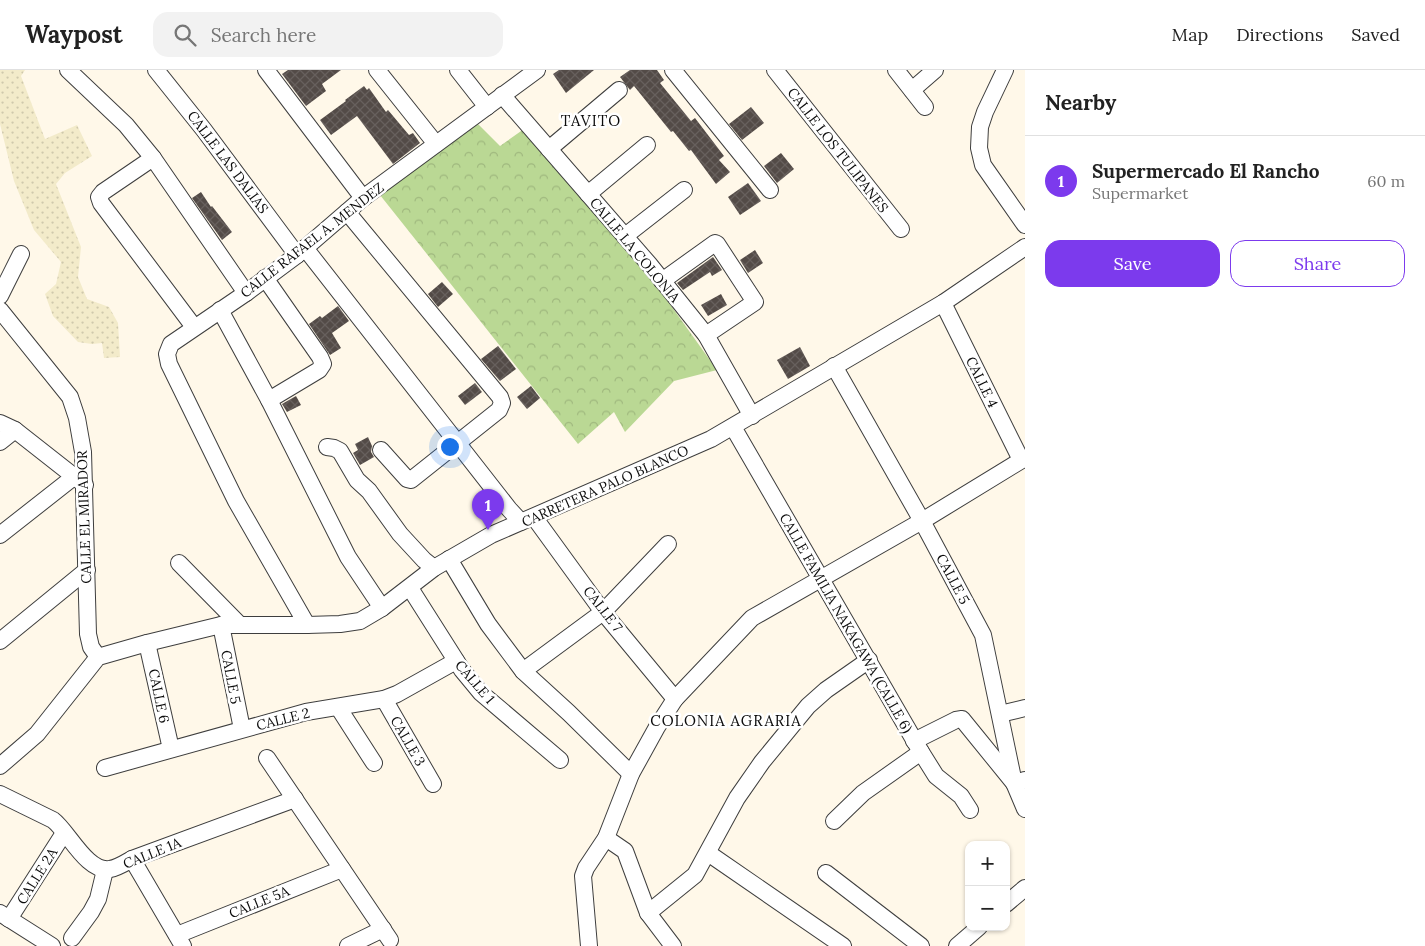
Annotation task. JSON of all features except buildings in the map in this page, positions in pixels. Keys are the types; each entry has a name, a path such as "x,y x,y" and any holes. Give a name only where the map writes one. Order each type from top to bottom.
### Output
{"street":[{"path":"68,70 126,125 153,158 246,293"},
{"name":"CALLE LAS DALIAS","path":"156,70 301,252 458,444"},
{"path":"266,70 364,198"},
{"path":"377,70 436,144"},
{"path":"458,70 487,107"},
{"name":"CALLE RAFAEL A. MENDEZ","path":"307,626 236,501 168,364 167,354 171,344 246,293 301,252 364,198 537,70"},
{"path":"673,70 770,190"},
{"name":"CALLE LOS TULIPANES","path":"776,70 901,229"},
{"path":"896,70 925,107"},
{"path":"912,90 935,70"},
{"path":"1005,70 980,127 979,148 983,165 1025,226"},
{"path":"549,149 619,90"},
{"name":"CALLE LA COLONIA","path":"502,95 625,236 706,335 752,416"},
{"path":"588,194 647,145"},
{"path":"153,158 103,192 99,197 194,327"},
{"path":"625,236 684,190"},
{"path":"347,212 500,397 502,403 499,410 411,480 407,479 381,450"},
{"path":"662,281 715,243 717,244 754,302 706,335"},
{"name":"CARRETERA PALO BLANCO","path":"98,657 221,625 307,626 360,621 410,588 434,568 492,536 711,440 943,303 1025,247"},
{"path":"0,296 21,254"},
{"path":"265,278 320,357 322,364 318,370 269,400"},
{"name":"CALLE 4","path":"943,303 1023,459"},
{"name":"CALLE EL MIRADOR","path":"0,310 70,397 83,452 80,481 87,570 88,634 92,647 98,657"},
{"path":"220,310 269,400 348,556 382,608"},
{"name":"CALLE 5","path":"834,366 922,521 983,635 1000,714 1025,809"},
{"path":"0,423 15,430 80,481 0,535"},
{"name":"CALLE FAMILIA NAKAGAWA (CALLE 6)","path":"733,427 917,747 936,776 961,796 970,810"},
{"path":"0,442 15,430"},
{"name":"CALLE 7","path":"458,444 509,509 528,519 675,699"},
{"path":"327,447 340,451 356,480 369,492 400,534 434,568"},
{"path":"589,946 583,876 586,868 606,838 631,774 644,748 675,699 752,618 922,521 1023,459"},
{"path":"523,671 603,612 668,544"},
{"path":"448,559 488,624 523,671 598,740 631,774"},
{"path":"180,563 239,624"},
{"path":"0,641 87,570"},
{"name":"CALLE 1","path":"410,588 456,661 481,693 560,760"},
{"name":"CALLE 5","path":"221,625 242,729"},
{"name":"CALLE 6","path":"148,643 171,749"},
{"path":"0,766 37,734 98,657"},
{"path":"648,913 695,875 737,798 762,762 802,713 826,690 868,660"},
{"name":"CALLE 2","path":"105,768 306,712 384,699 403,691 456,661"},
{"name":"CALLE 3","path":"384,699 432,784"},
{"path":"338,707 374,763"},
{"path":"1000,714 1025,708"},
{"path":"834,820 917,747 956,720 962,719 1019,781"},
{"path":"267,758 387,934 348,946"},
{"name":"CALLE 1A","path":"0,794 60,825 64,833 86,858 105,870 113,869 132,860 295,799"},
{"name":"CALLE 2A","path":"5,916 64,833"},
{"path":"606,838 626,850 648,913 673,946"},
{"path":"708,853 843,946"},
{"path":"132,860 180,941"},
{"name":"CALLE 5A","path":"180,941 342,869"},
{"path":"72,938 98,899 105,870"},
{"path":"826,873 921,946"},
{"path":"1010,901 1025,888"},
{"path":"5,916 52,946"},
{"path":"957,946 974,931"}],"shaded area":[{"path":"0,70 25,70 21,76 45,139 77,125 92,156 65,173 56,184 81,247 78,277 87,299 109,307 118,323 120,357 104,358 102,343 78,342 53,316 45,294 56,284 61,262 34,230 14,181 0,124"}],"green space":[{"path":"478,124 500,146 524,129 624,240 717,370 674,381 625,432 614,412 578,444 380,195"}],"place":[{"name":"Supermercado El Rancho","path":"488,530"}],"district":[{"name":"TAVITO","path":"591,121"},
{"name":"COLONIA AGRARIA","path":"726,721"}]}
